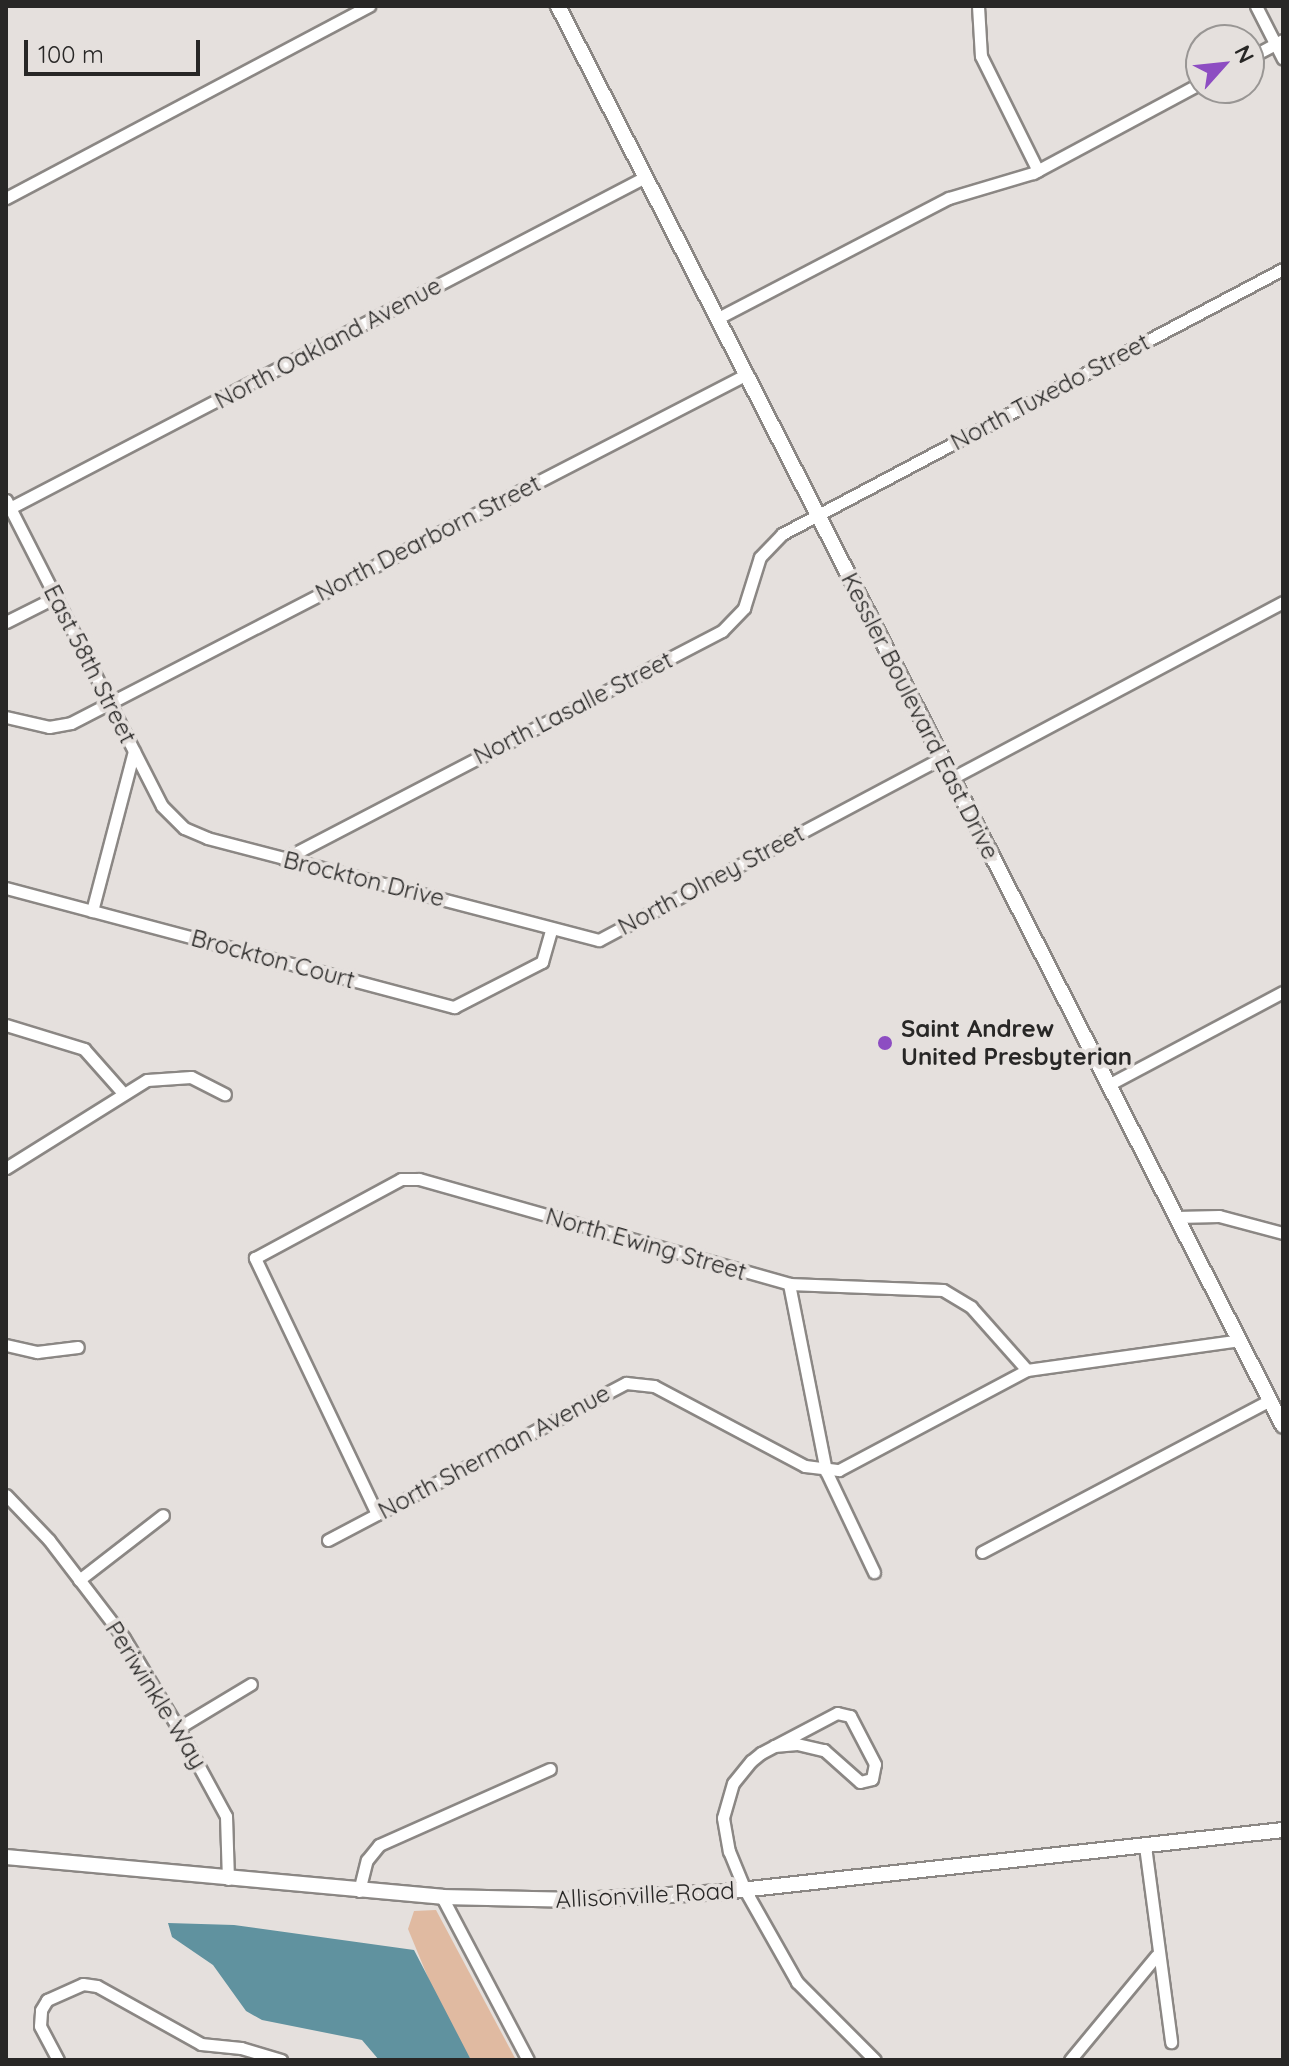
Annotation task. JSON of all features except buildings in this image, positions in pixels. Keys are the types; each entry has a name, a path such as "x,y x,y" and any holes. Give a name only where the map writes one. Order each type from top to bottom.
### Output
{"main road":[{"name":"Kessler Boulevard East Drive","path":"558,6 1283,1426"},
{"name":"Allisonville Road","path":"6,1857 359,1891 442,1897 589,1900 745,1890 1283,1830"}],"street":[{"path":"6,198 369,6"},
{"path":"978,6 981,56 1038,171"},
{"path":"1256,6 1279,42 1283,59"},
{"path":"718,318 949,198 1038,171 1185,92"},
{"name":"North Oakland Avenue","path":"8,504 645,177"},
{"name":"North Tuxedo Street","path":"818,516 1283,269"},
{"name":"North Dearborn Street","path":"110,703 747,374"},
{"name":"East 58th Street","path":"8,504 162,806 179,825"},
{"name":"North Lasalle Street","path":"284,859 722,631 747,603 769,544 818,516"},
{"path":"6,622 56,597"},
{"path":"952,778 1283,602"},
{"path":"6,717 56,727 110,703"},
{"path":"92,911 134,751"},
{"name":"North Olney Street","path":"552,928 599,940 942,758"},
{"name":"Brockton Drive","path":"179,825 200,836 552,928"},
{"name":"Brockton Court","path":"6,888 454,1007 542,962 552,928"},
{"path":"1108,1085 1283,992"},
{"path":"6,1025 84,1049 122,1092"},
{"path":"6,1168 122,1092 152,1078 180,1075 225,1094"},
{"name":"North Ewing Street","path":"377,1514 255,1258 395,1181 413,1178 789,1284 943,1290 971,1307 1027,1370"},
{"path":"1176,1217 1219,1216 1283,1233"},
{"path":"789,1284 826,1471 874,1572"},
{"path":"826,1471 855,1465 1027,1370 1240,1340"},
{"path":"6,1345 37,1352 78,1347"},
{"name":"North Sherman Avenue","path":"328,1540 629,1383 654,1386 800,1464 826,1471"},
{"path":"982,1552 1270,1400"},
{"name":"Periwinkle Way","path":"6,1495 79,1580 132,1649 178,1728 225,1811 228,1879"},
{"path":"79,1580 163,1515"},
{"path":"178,1728 251,1684"},
{"path":"774,1746 797,1744 824,1750 860,1782 868,1782 875,1772 845,1713 774,1746 741,1771 725,1805 724,1834 745,1890 797,1982 875,2060"},
{"path":"359,1891 367,1860 379,1845 550,1769"},
{"path":"1145,1846 1156,1956 1171,2042"},
{"path":"442,1897 528,2060"},
{"path":"1070,2060 1156,1956"},
{"path":"58,2060 39,2018 46,2002 80,1984 97,1986 201,2044 241,2048 281,2060"}],"shaded area":[{"path":"436,1910 516,2060 471,2060 441,2009 408,1929 414,1911"}],"water":[{"path":"168,1923 234,1925 414,1950 471,2060 379,2060 362,2040 262,2020 246,2011 213,1965 172,1937"}],"place":[{"name":"Saint Andrew United Presbyterian","path":"885,1043"}]}
